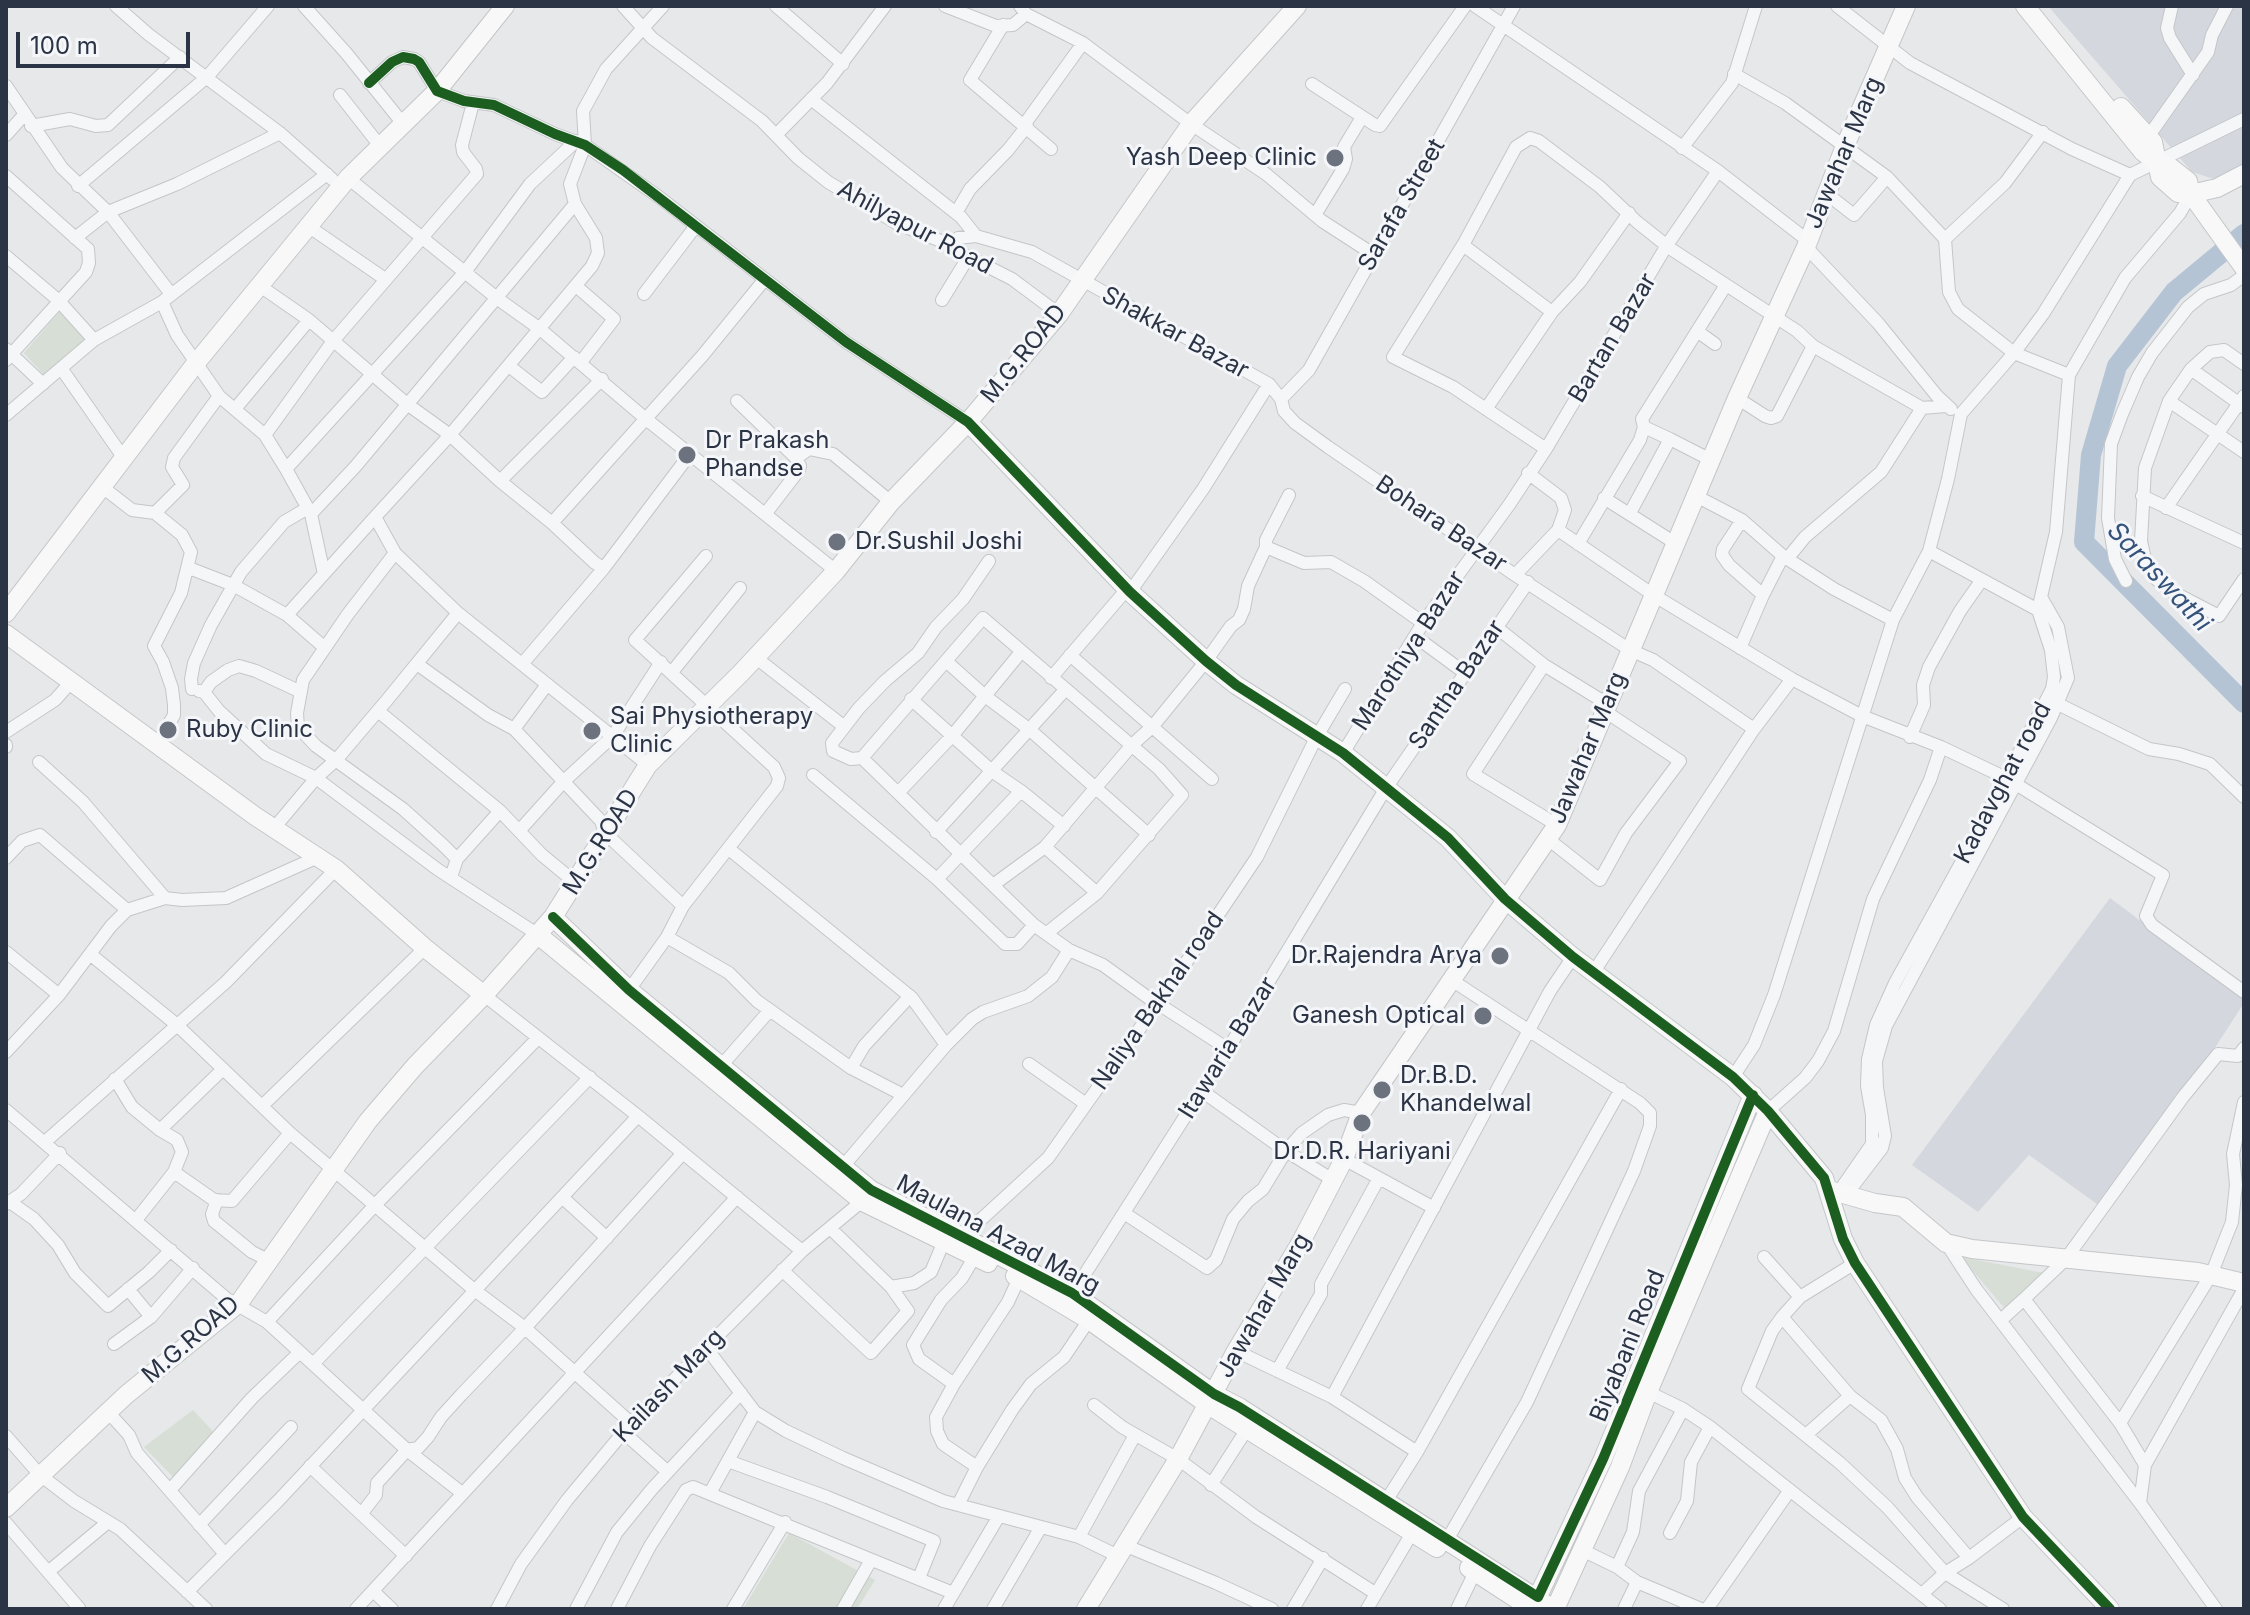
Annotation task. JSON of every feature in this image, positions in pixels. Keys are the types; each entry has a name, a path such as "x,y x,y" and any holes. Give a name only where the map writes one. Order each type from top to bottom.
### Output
{"street":[{"path":"116,6 280,133 327,174 344,182 421,236 540,329 646,419 836,571"},
{"path":"78,186 207,77 268,6"},
{"path":"304,6 404,125"},
{"path":"6,613 196,363 344,182 437,91 505,6"},
{"name":"Ahilyapur Road","path":"623,6 652,38 777,134 798,158 860,203 898,224 951,245 955,250 1012,279 1059,314"},
{"path":"287,615 450,435 592,266 598,253 596,238 575,204 570,184 581,143 583,111 606,69 663,6"},
{"path":"776,6 843,64"},
{"path":"777,134 843,64 885,6"},
{"path":"945,6 996,26 1013,25 1023,10 1083,43 1191,124 1266,174 1315,215 1373,254"},
{"name":"M.G.ROAD","path":"7,1504 108,1412 239,1303 333,1168 415,1066 553,917 648,765 836,571 891,502 968,422 1059,314 1191,124 1297,6"},
{"path":"1312,84 1378,126 1465,6"},
{"path":"1475,6 1718,171 1807,243 1946,406 1961,414"},
{"name":"Sarafa Street","path":"1281,399 1309,370 1514,6"},
{"path":"1682,148 1732,83 1756,6"},
{"path":"1837,6 1910,63 2072,149 2130,175"},
{"name":"Jawahar Marg","path":"1086,1609 1178,1459 1236,1351 1301,1242 1344,1159 1361,1113 1552,832 1906,6"},
{"path":"2025,6 2143,152 2157,163"},
{"path":"2038,6 2153,142 2160,177 2167,185 2178,193 2191,194 2217,188 2244,174"},
{"path":"2172,6 2167,28 2170,38 2193,75"},
{"path":"2148,137 2208,52 2212,35 2227,6"},
{"path":"1003,25 970,80 1051,149"},
{"path":"956,213 970,189 1008,150 1083,43"},
{"path":"6,135 28,121 70,119 96,126 108,125 180,57"},
{"path":"369,83 403,57 419,62 437,91 473,103 494,105 581,143 659,197 846,342 968,422 1129,591 1206,661 1236,685 1343,753 1448,838 1505,899 1573,957 1733,1077 1768,1111 1838,1193 1903,1207 1946,1243 1976,1289 2002,1319 2216,1609"},
{"path":"1734,74 1785,103 1887,177 1945,239 1949,292 1958,309 2014,353 2069,375"},
{"path":"6,86 28,121 78,186 108,212 166,298 177,335 219,396 265,435 309,511 324,574"},
{"path":"340,95 380,146"},
{"path":"811,99 967,222 976,236 958,238 951,245"},
{"path":"265,435 333,341 477,174 462,145 473,103"},
{"path":"1315,215 1343,169 1346,159 1344,147 1362,117"},
{"path":"1733,1077 1754,1045 1774,995 1893,620 1929,551 1961,414 2043,314 2130,175 2244,119"},
{"path":"1945,239 2005,183 2043,132"},
{"path":"75,238 108,212 177,184 280,133"},
{"path":"1546,449 1453,387 1393,357 1463,245 1516,147 1530,138 1539,141 1600,187 1667,245 1797,331 1813,346 1922,408 1946,406"},
{"path":"286,469 465,272 530,184 581,143"},
{"name":"Bartan Bazar","path":"1509,505 1546,449 1667,245 1718,171"},
{"path":"6,415 94,340 166,298 327,174"},
{"path":"6,176 88,249 86,272 8,354 43,384"},
{"path":"1827,194 1854,215 1887,177"},
{"path":"2126,581 2115,559 2107,507 2111,444 2122,414 2152,353 2188,307 2204,294 2231,285 2243,276 2244,269 2191,194"},
{"path":"1929,551 1981,581 2039,604 2056,532 2069,375 2125,278 2180,213 2191,194"},
{"path":"537,934 426,862 316,778 266,754 198,690 191,679 194,663 211,625 250,560 284,522 309,511 355,467 575,204"},
{"path":"1486,409 1552,312 1580,282 1629,213"},
{"path":"308,226 385,279"},
{"path":"644,294 695,227"},
{"name":"Shakkar Bazar","path":"976,236 1032,252 1269,384"},
{"path":"1463,245 1552,312"},
{"path":"6,256 58,300 94,340"},
{"path":"942,300 969,256"},
{"path":"552,523 703,355 765,279"},
{"path":"1578,544 1640,440 1644,427 1642,419 1726,285"},
{"path":"260,286 309,320 407,404 450,435 604,568"},
{"path":"509,366 542,392 577,360 614,319 576,286"},
{"path":"235,409 309,320"},
{"path":"1697,331 1715,344"},
{"path":"1737,398 1765,416 1777,416 1813,346"},
{"path":"2244,364 2224,350 2210,352 2191,369 2169,401 2145,468 2141,541 2146,564 2156,579 2171,591 2219,616 2244,579"},
{"path":"61,368 123,457"},
{"path":"2166,508 2242,402 2191,369"},
{"path":"500,481 602,379"},
{"path":"1051,678 1129,591 1203,489 1269,384"},
{"name":"Bohara Bazar","path":"1269,384 1281,399 1284,411 1295,423 1515,575 1630,650 1653,660 1754,729"},
{"path":"155,513 183,485 172,467 174,458 219,396"},
{"path":"737,401 796,458 799,470 766,513"},
{"path":"2169,401 2244,452"},
{"path":"1740,648 1763,595 1785,557 1881,472 1922,408"},
{"path":"1644,427 1711,460"},
{"path":"1630,513 1670,439"},
{"path":"796,458 809,449 833,454 891,502"},
{"path":"523,663 604,568 690,454"},
{"path":"1515,575 1558,530 1565,510 1561,498 1528,473"},
{"path":"101,486 132,510 155,513 182,535 191,552 189,568 176,604 155,639 154,646 172,688 174,715 158,743"},
{"path":"993,885 1045,847 1132,745 1153,726 1239,620 1266,540 1289,495"},
{"path":"1696,496 1742,520 1785,557 1834,589 1893,620"},
{"path":"2142,496 2244,543"},
{"path":"1604,498 1675,543"},
{"name":"Marothiya Bazar","path":"1343,753 1423,623 1509,505"},
{"path":"375,517 395,553 458,613 648,765"},
{"path":"1742,520 1722,555 1763,595"},
{"path":"1558,530 1655,596 1792,679 1862,716 1941,747 2011,780 2163,875 2146,916 2152,925 2244,992"},
{"path":"1266,547 1304,563 1331,562 1364,581 1423,623"},
{"path":"395,553 303,680 297,713 298,727 316,746 403,809 457,859"},
{"path":"629,990 667,937 683,906 777,786 778,772 635,640 706,556"},
{"path":"989,561 963,599 936,627 918,653 885,681 842,729 832,743 833,751 851,759 862,758 983,618 1006,635 1021,652 1159,769 1182,795 1097,893 1047,933"},
{"path":"189,568 233,585 287,615 325,648"},
{"path":"1910,737 1924,705 1923,685 1929,667 1960,611 1981,581"},
{"name":"Santha Bazar","path":"1386,788 1528,582"},
{"path":"672,672 740,588"},
{"name":"Kadavghat road","path":"1838,1193 1872,1144 1872,1115 1867,1086 1868,1059 1876,1025 1895,983 2068,678 2058,627 2039,604"},
{"path":"275,827 316,778 337,759 458,613"},
{"path":"1496,627 1544,665 1680,761 1626,833 1600,880 1552,832 1473,774 1544,665"},
{"path":"6,634 255,816 336,869 425,948 590,1077 802,1251"},
{"path":"1416,637 1465,673"},
{"path":"898,793 952,736 1021,652"},
{"path":"1070,655 1212,779"},
{"path":"755,657 842,725 842,729"},
{"path":"519,831 564,781 613,736 661,662"},
{"path":"947,662 1149,835"},
{"path":"417,664 488,715 514,729 601,821 605,833 683,906"},
{"path":"172,688 198,690 239,666 301,692"},
{"path":"1593,973 1754,729 1792,679"},
{"path":"6,732 55,700 71,682"},
{"path":"514,729 546,686"},
{"name":"Naliya Bakhal road","path":"963,1236 1048,1158 1157,1003 1257,857 1316,738 1345,689"},
{"path":"936,832 1065,690"},
{"path":"911,699 993,772 1064,826"},
{"path":"2053,702 2149,749 2210,764 2244,797"},
{"path":"378,711 500,811 542,855 576,883"},
{"path":"1768,1111 1805,1078 1834,1031 1873,899 1930,780 1941,747"},
{"path":"862,758 1034,925 1069,950 1103,965 1228,1049"},
{"path":"39,762 83,802 165,898"},
{"path":"813,775 937,879 1005,944 1017,944 1034,925"},
{"name":"Itawaria Bazar","path":"1069,1299 1202,1091 1386,788"},
{"path":"937,879 1021,791"},
{"path":"451,877 457,859 500,811"},
{"path":"6,858 22,841 40,835 127,910"},
{"path":"1045,847 1097,893"},
{"path":"729,849 910,996 946,1045"},
{"path":"6,1052 59,995 111,926 127,910 165,898 226,898 318,857"},
{"path":"46,1141 226,982 336,869"},
{"name":"Maulana Azad Marg","path":"553,917 629,990 721,1066 837,1173"},
{"name":"Maulana Azad Marg","path":"537,934 867,1196 944,1241 1069,1299"},
{"path":"667,937 729,973 757,1001 851,1068 903,1095"},
{"path":"262,1106 425,948"},
{"path":"837,1173 946,1045 972,1019 1040,988 1052,977 1069,950"},
{"path":"6,952 59,995"},
{"path":"90,954 177,1025 290,1133 576,1373 668,1472"},
{"path":"1332,1397 1550,991 1573,957"},
{"path":"1447,1540 1527,1402 1647,1141 1650,1113 1621,1089 1453,981"},
{"path":"851,1068 864,1046 910,996"},
{"path":"721,1066 770,1010"},
{"path":"267,1322 375,1205 538,1038"},
{"path":"2002,1319 2065,1260 2183,1097 2218,1054 2238,1056 2244,1048"},
{"path":"1029,1064 1086,1104"},
{"path":"160,1130 222,1070"},
{"path":"314,1363 590,1077"},
{"path":"115,1079 132,1107 182,1146 174,1172 136,1220"},
{"path":"1386,1501 1417,1452 1621,1089"},
{"path":"1202,1091 1286,1151 1333,1180"},
{"name":"Biyabani Road","path":"1540,1607 1753,1095"},
{"path":"2120,1423 2211,1275 2232,1222 2236,1185 2233,1154 2244,1102"},
{"path":"6,1110 46,1141 227,1299 239,1303 267,1322 407,1450 462,1493"},
{"path":"1124,1213 1207,1268 1216,1260 1233,1219 1263,1189 1286,1151 1319,1120 1344,1110 1361,1113"},
{"name":"Biyabani Road","path":"1540,1607 1584,1551 1768,1111"},
{"path":"184,1609 191,1595 225,1554 638,1116"},
{"path":"6,1129 18,1119"},
{"path":"174,1172 217,1200 232,1201 290,1133"},
{"path":"60,1153 21,1194 8,1203 34,1219 58,1245 75,1273 108,1306 171,1250"},
{"path":"362,1513 376,1495 377,1483 407,1450 418,1448 441,1417 683,1153"},
{"path":"1344,1159 1434,1208"},
{"path":"1277,1371 1321,1294 1321,1284 1379,1178"},
{"path":"1838,1193 1843,1239 1855,1263 2023,1517 2110,1609"},
{"name":"Maulana Azad Marg","path":"867,1196 963,1236 1069,1299 1210,1399 1247,1429 1475,1572 1540,1607"},
{"name":"Kailash Marg","path":"497,1609 521,1564 567,1500 627,1427 782,1270 867,1196"},
{"path":"356,1609 737,1197"},
{"path":"563,1198 607,1238"},
{"path":"217,1200 212,1214 214,1221 252,1252 268,1260"},
{"path":"782,1270 871,1353 908,1311 891,1287 830,1228"},
{"path":"891,1287 914,1283 931,1272 944,1241"},
{"path":"1946,1243 1972,1249 2211,1275 2244,1286 2145,1465 2140,1503"},
{"path":"954,1384 925,1364 913,1350 913,1345 941,1300 962,1278 975,1256"},
{"path":"1764,1257 1800,1297"},
{"path":"1855,1263 1800,1297 1782,1317 1772,1331 1748,1389 1807,1434 1888,1508 1945,1573 2003,1609"},
{"path":"114,1344 151,1317 193,1268"},
{"path":"977,1467 950,1449 937,1431 936,1417 1008,1302 1019,1278"},
{"path":"128,1289 151,1317"},
{"path":"2024,1299 2120,1423 2145,1465"},
{"path":"958,1505 977,1467 1024,1393 1064,1357 1092,1314"},
{"path":"1782,1317 1850,1396 1881,1420 1897,1449 1905,1478 1917,1497 1969,1558"},
{"path":"705,1346 755,1412 786,1431 843,1458 958,1505 1121,1550 1257,1606 1272,1609"},
{"path":"1236,1351 1332,1397 1417,1452"},
{"path":"170,1490 252,1398 300,1352"},
{"path":"1648,1392 1683,1409 1710,1427 1940,1609"},
{"path":"576,1609 617,1532 741,1393"},
{"path":"1807,1434 1850,1396"},
{"name":"Maulana Azad Marg","path":"1210,1399 1239,1407 1447,1540 1540,1607"},
{"path":"1094,1405 1375,1593"},
{"path":"1617,1567 1633,1532 1639,1491 1683,1409"},
{"path":"108,1412 129,1435 137,1453 225,1554"},
{"path":"710,1493 755,1412"},
{"path":"199,1525 291,1427"},
{"path":"1670,1533 1687,1501 1691,1462 1710,1427"},
{"path":"1211,1485 1247,1429"},
{"path":"1079,1537 1135,1435"},
{"path":"6,1436 40,1475 120,1529 206,1609"},
{"path":"728,1461 934,1541 919,1578"},
{"path":"310,1466 406,1556"},
{"path":"617,1609 650,1546 686,1490 693,1487 953,1593"},
{"path":"1707,1609 1790,1490"},
{"path":"944,1609 999,1516"},
{"path":"1922,1594 1945,1573 2023,1517"},
{"path":"48,1572 108,1522"},
{"path":"733,1609 785,1522"},
{"path":"6,1523 79,1608"},
{"path":"993,1609 1041,1527"},
{"path":"1367,1609 1412,1533"},
{"path":"1584,1551 1617,1567 1637,1582 1701,1609"},
{"path":"1293,1609 1323,1558"},
{"path":"843,1609 871,1560"},
{"path":"1457,1609 1475,1572"},
{"path":"1624,1609 1637,1582"},
{"path":"373,1591 392,1609"}],"shaded area":[{"path":"2048,6 2244,6 2244,166 2217,180 2192,172"},
{"path":"61,310 89,342 46,377 24,353"},
{"path":"2110,898 2244,998 2244,1003 2138,1166 2097,1204 2029,1155 1978,1212 1912,1165"},
{"path":"1961,1257 2044,1273 2007,1311"},
{"path":"193,1410 220,1439 177,1481 144,1447"},
{"path":"789,1533 875,1580 857,1609 743,1609"}],"waterway":[{"name":"Saraswathi","path":"2244,234 2174,292 2117,366 2091,455 2084,542 2244,703"}],"cycle path":[{"path":"369,83 392,62 403,57 414,59 437,91 464,101 494,105 585,145 623,170 846,342 968,422 1130,592 1206,661 1236,685 1343,753 1448,838 1505,899 1573,957 1733,1077 1768,1111 1824,1178 1843,1239 1855,1263 2023,1517 2110,1609"},
{"path":"553,917 629,990 871,1190 1072,1293 1214,1394 1538,1597 1603,1459 1753,1095"}],"place":[{"name":"Yash Deep Clinic","path":"1335,158"},
{"name":"Dr Prakash Phandse","path":"687,455"},
{"name":"Dr.Sushil Joshi","path":"837,542"},
{"name":"Ruby Clinic","path":"168,730"},
{"name":"Sai Physiotherapy Clinic","path":"592,731"},
{"name":"Dr.Rajendra Arya","path":"1500,956"},
{"name":"Ganesh Optical","path":"1483,1016"},
{"name":"Dr.B.D. Khandelwal","path":"1382,1090"},
{"name":"Dr.D.R. Hariyani","path":"1362,1123"}]}
